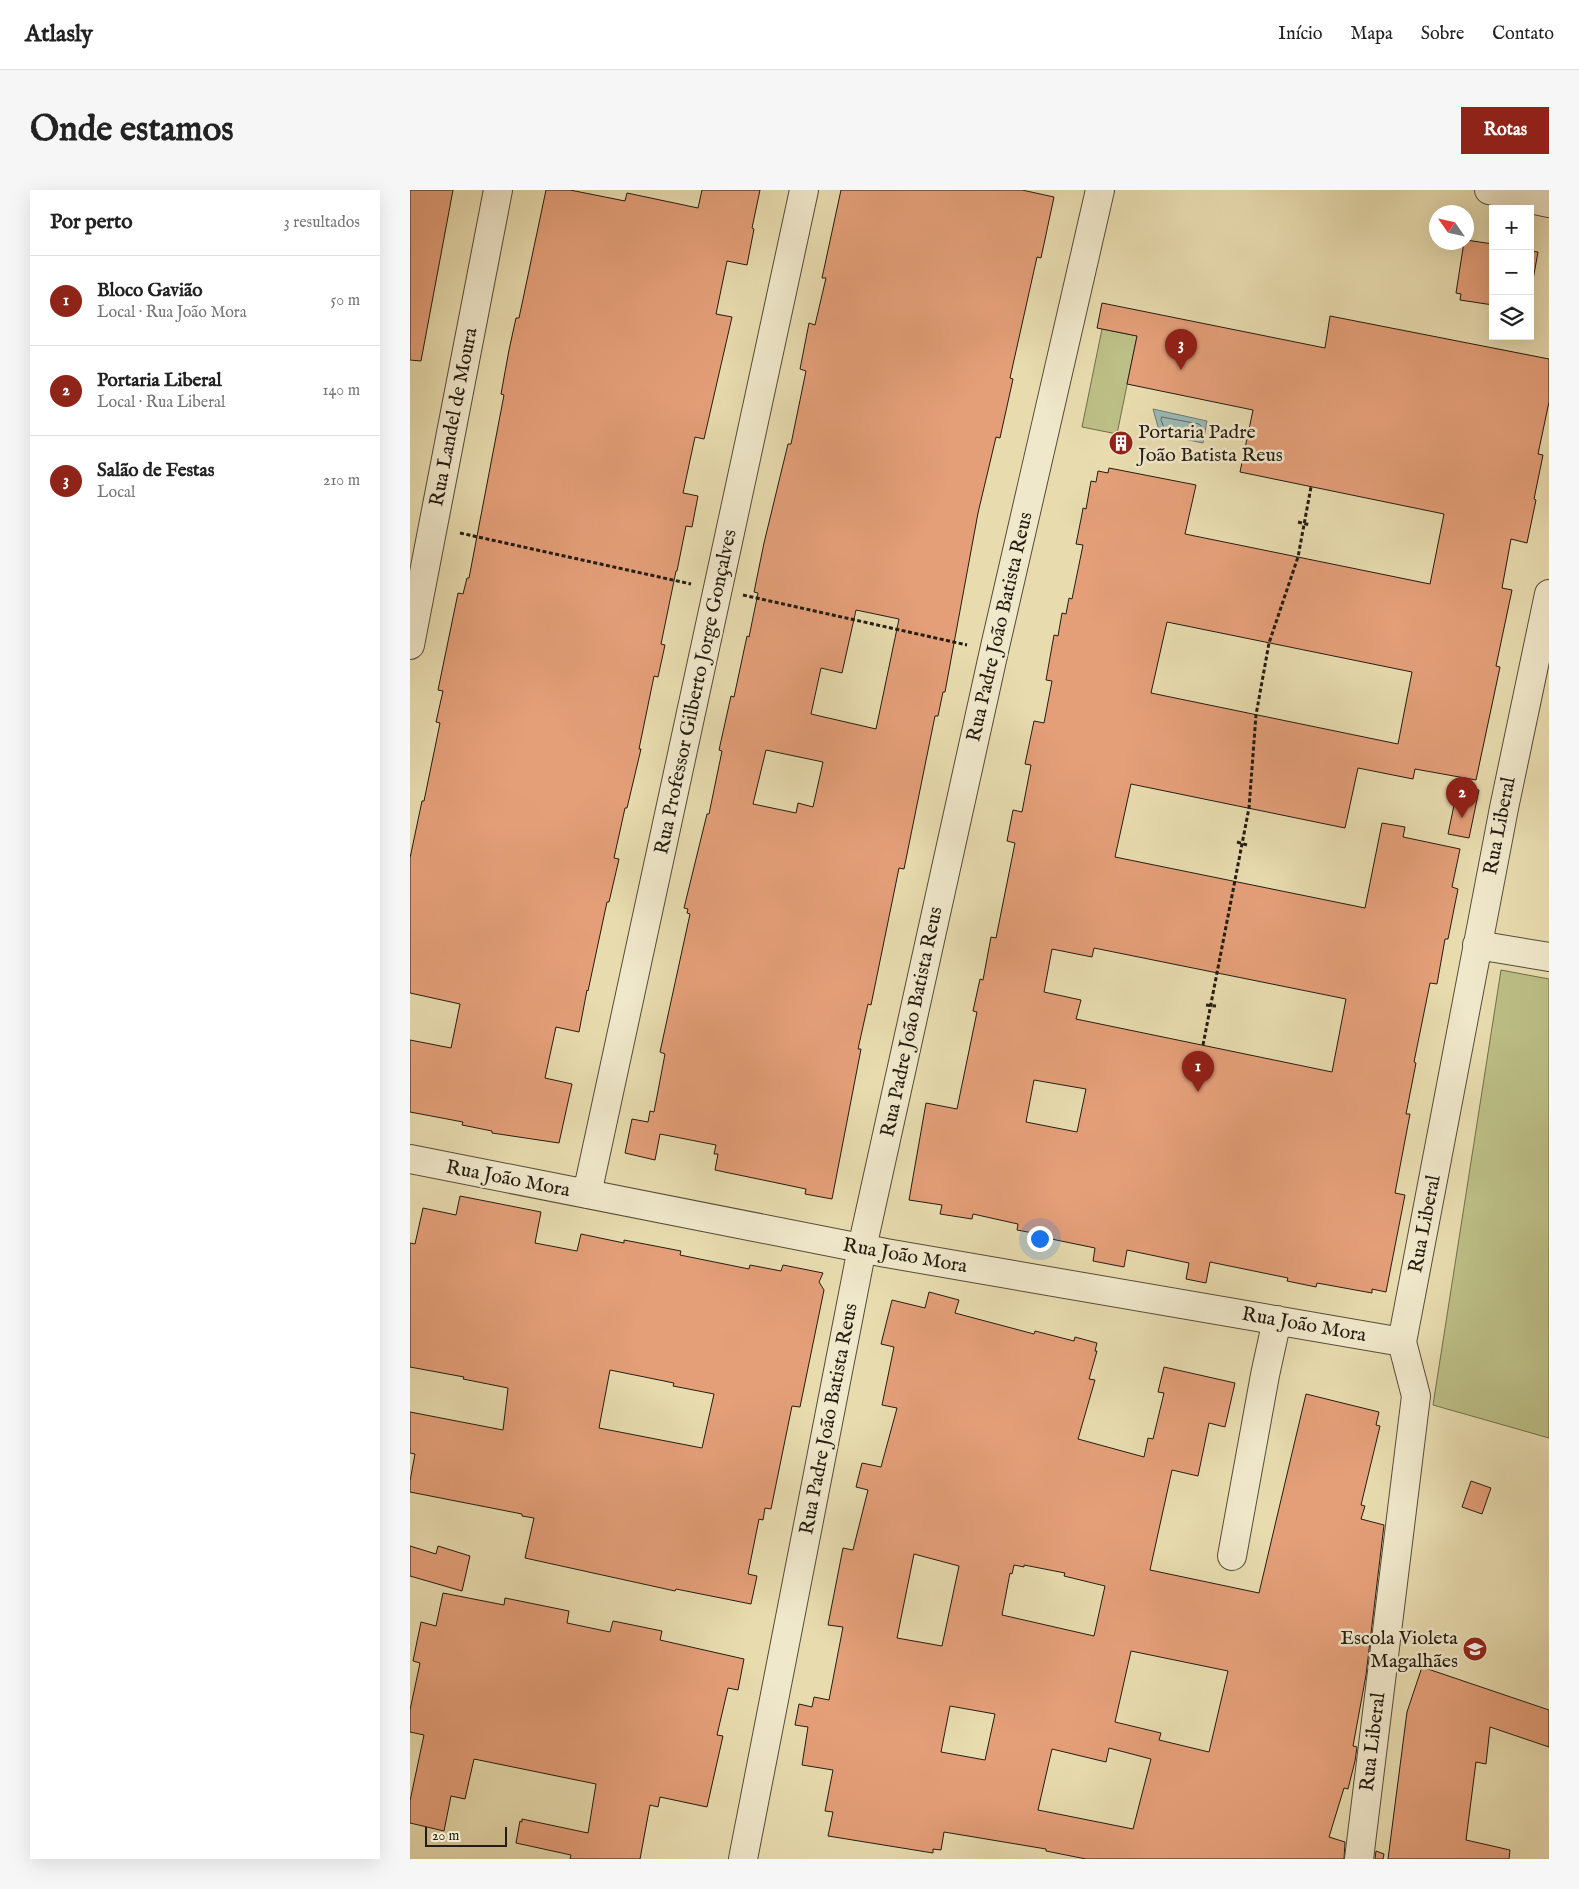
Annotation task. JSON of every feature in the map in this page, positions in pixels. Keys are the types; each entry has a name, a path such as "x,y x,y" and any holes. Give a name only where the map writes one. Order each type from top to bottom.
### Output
{"street":[{"name":"Rua Landel de Moura","path":"410,645 498,190"},
{"name":"Rua Professor Gilberto Jorge Gonçalves","path":"587,1194 804,190"},
{"name":"Rua Padre João Batista Reus","path":"743,1859 862,1248 994,650 1100,190"},
{"path":"1489,190 1549,203"},
{"name":"Rua Liberal","path":"1359,1859 1416,1396 1402,1342 1477,945 1549,594"},
{"path":"1477,945 1549,957"},
{"name":"Rua João Mora","path":"410,1159 862,1248 1402,1342"},
{"path":"1232,1556 1277,1320"}],"path":[{"path":"1203,1045 1209,1005 1249,808 1256,715 1270,643 1298,557 1311,487"},
{"path":"1298,522 1310,525"},
{"path":"433,527 994,650"},
{"path":"1237,842 1247,844"},
{"path":"1209,1005 1216,1006"}],"green space":[{"path":"1102,329 1137,336 1117,434 1082,427"},
{"path":"1501,970 1549,979 1549,1438 1433,1405"}],"water":[{"path":"1153,409 1207,421 1203,443 1160,434"}],"building":[{"path":"410,190 453,190 421,361 410,360"},
{"path":"546,190 570,190 625,201 627,193 698,208 702,190 760,190 747,265 727,261 716,314 732,317 704,439 695,437 683,493 698,496 692,527 686,526 676,571 661,644 665,645 658,677 654,676 639,749 641,749 614,858 619,859 609,902 607,902 579,1032 556,1027 545,1078 572,1084 559,1143 492,1133 492,1131 462,1125 463,1122 410,1112 410,1040 451,1048 460,1004 410,993 410,858 440,723 436,722 443,691 438,690 458,593 463,594 467,578 469,578 504,395 501,394 509,350 516,318 519,318"},
{"path":"841,190 1022,190 1054,197 1041,258 1037,257 1010,378 1013,379 1000,438 996,437 978,513 945,692 943,692 938,716 935,716 904,869 899,868 871,1005 868,1004 858,1049 861,1049 832,1199 805,1194 806,1189 715,1170 718,1154 714,1154 716,1145 660,1134 655,1160 625,1153 632,1119 648,1122 650,1111 654,1112 665,1054 660,1052 690,914 687,913 688,909 684,908 707,814 709,814 722,751 719,750 731,696 734,697 747,636 749,637 758,593 754,592 788,444 791,444 806,371 800,369 809,323 815,325 826,278 822,278","holes":["856,610 899,619 876,729 811,714 821,668 842,673","766,750 823,762 813,807 798,803 796,813 753,804"]},
{"path":"1474,241 1489,243 1489,304 1460,300 1461,294 1456,293 1463,250 1474,250"},
{"path":"1534,252 1538,252 1534,274"},
{"path":"1102,303 1325,348 1330,316 1549,359 1549,402 1538,454 1543,455 1534,499 1536,500 1527,543 1511,539 1502,588 1512,590 1496,666 1500,667 1476,780 1415,769 1413,779 1358,768 1345,828 1131,784 1115,857 1365,908 1382,823 1405,827 1403,837 1460,849 1452,887 1458,889 1448,939 1445,939 1437,984 1430,983 1414,1062 1416,1063 1406,1114 1410,1114 1395,1193 1405,1195 1386,1292 1372,1289 1372,1293 1317,1283 1316,1287 1287,1281 1288,1278 1210,1262 1206,1283 1186,1279 1189,1263 1127,1250 1124,1267 1093,1261 1095,1248 1032,1235 1033,1233 1017,1230 1018,1224 973,1214 972,1219 940,1214 942,1205 909,1200 926,1103 957,1109 977,1012 973,1011 980,979 983,980 991,937 996,938 1015,843 1007,841 1013,810 1022,812 1031,765 1025,764 1034,721 1044,723 1052,681 1046,680 1054,635 1058,636 1062,613 1066,614 1069,598 1072,599 1083,545 1076,544 1083,508 1086,509 1091,481 1096,482 1098,471 1108,473 1109,468 1196,485 1185,534 1430,584 1444,514 1240,472 1253,410 1127,384 1137,336 1097,328","holes":["1167,622 1412,672 1398,744 1151,693","1094,948 1346,999 1332,1072 1076,1019 1081,1000 1044,992 1052,949 1092,957","1034,1080 1086,1089 1077,1132 1026,1122"]},
{"path":"1458,786 1479,790 1469,838 1448,834"},
{"path":"460,1196 541,1212 535,1243 577,1251 581,1234 624,1243 624,1240 681,1251 680,1255 749,1269 750,1265 781,1271 783,1265 823,1273 819,1282 824,1290 800,1407 792,1406 771,1509 765,1508 763,1520 759,1519 748,1574 757,1576 751,1604 676,1589 675,1591 525,1558 534,1518 410,1492 415,1454 410,1453 410,1412 503,1430 508,1388 463,1379 464,1377 410,1367 410,1243 415,1244 423,1208 456,1215","holes":["610,1370 674,1383 673,1386 714,1394 702,1448 599,1428"]},
{"path":"929,1292 959,1300 955,1313 1034,1334 1035,1331 1074,1341 1075,1337 1097,1343 1095,1351 1097,1351 1089,1379 1095,1380 1078,1439 1144,1457 1148,1438 1153,1439 1164,1393 1158,1392 1164,1367 1235,1383 1225,1427 1209,1423 1198,1476 1172,1470 1150,1570 1259,1593 1306,1394 1379,1412 1376,1425 1380,1426 1361,1505 1365,1506 1361,1519 1384,1525 1366,1675 1353,1746 1357,1747 1355,1761 1348,1789 1344,1788 1329,1837 1345,1842 1344,1859 1086,1859 1046,1851 1046,1849 944,1832 941,1850 933,1849 933,1853 828,1836 833,1812 825,1811 833,1770 802,1765 808,1727 795,1725 799,1704 812,1707 814,1697 829,1700 843,1627 828,1625 843,1548 853,1550 868,1490 856,1487 862,1463 881,1467 897,1408 882,1405 894,1347 881,1344 892,1300 925,1308","holes":["914,1554 959,1566 942,1646 897,1638","1014,1565 1024,1567 1024,1565 1065,1573 1064,1576 1105,1586 1094,1636 1002,1615 1010,1573 1012,1574","1131,1651 1228,1671 1209,1752 1159,1740 1161,1733 1115,1722","950,1706 995,1714 985,1760 941,1752","1109,1748 1151,1759 1133,1829 1038,1810 1052,1749 1106,1762"]},
{"path":"1471,1481 1491,1488 1482,1514 1462,1507"},
{"path":"410,1546 436,1554 438,1546 470,1556 462,1591 410,1576"},
{"path":"443,1593 504,1605 505,1598 569,1611 567,1623 610,1632 613,1621 662,1631 660,1640 744,1659 738,1690 728,1688 717,1735 723,1736 707,1807 660,1797 658,1807 650,1805 640,1859 570,1859 571,1855 516,1843 520,1821 522,1822 522,1819 588,1833 596,1784 474,1759 465,1799 451,1796 444,1831 410,1823 410,1801 424,1735 410,1732 410,1710 420,1663 413,1661 421,1622 436,1626"},
{"path":"1422,1667 1549,1710 1549,1747 1490,1727 1486,1764 1476,1762 1466,1840 1510,1850 1509,1859 1388,1859 1407,1712"},
{"path":"1376,1851 1384,1854 1383,1859 1375,1859"}],"place":[{"name":"Salão de Festas","path":"1181,370"},
{"name":"Portaria Padre João Batista Reus","path":"1121,443"},
{"name":"Portaria Liberal","path":"1462,818"},
{"name":"Bloco Gavião","path":"1198,1092"},
{"name":"Escola Violeta Magalhães","path":"1475,1649"}]}
